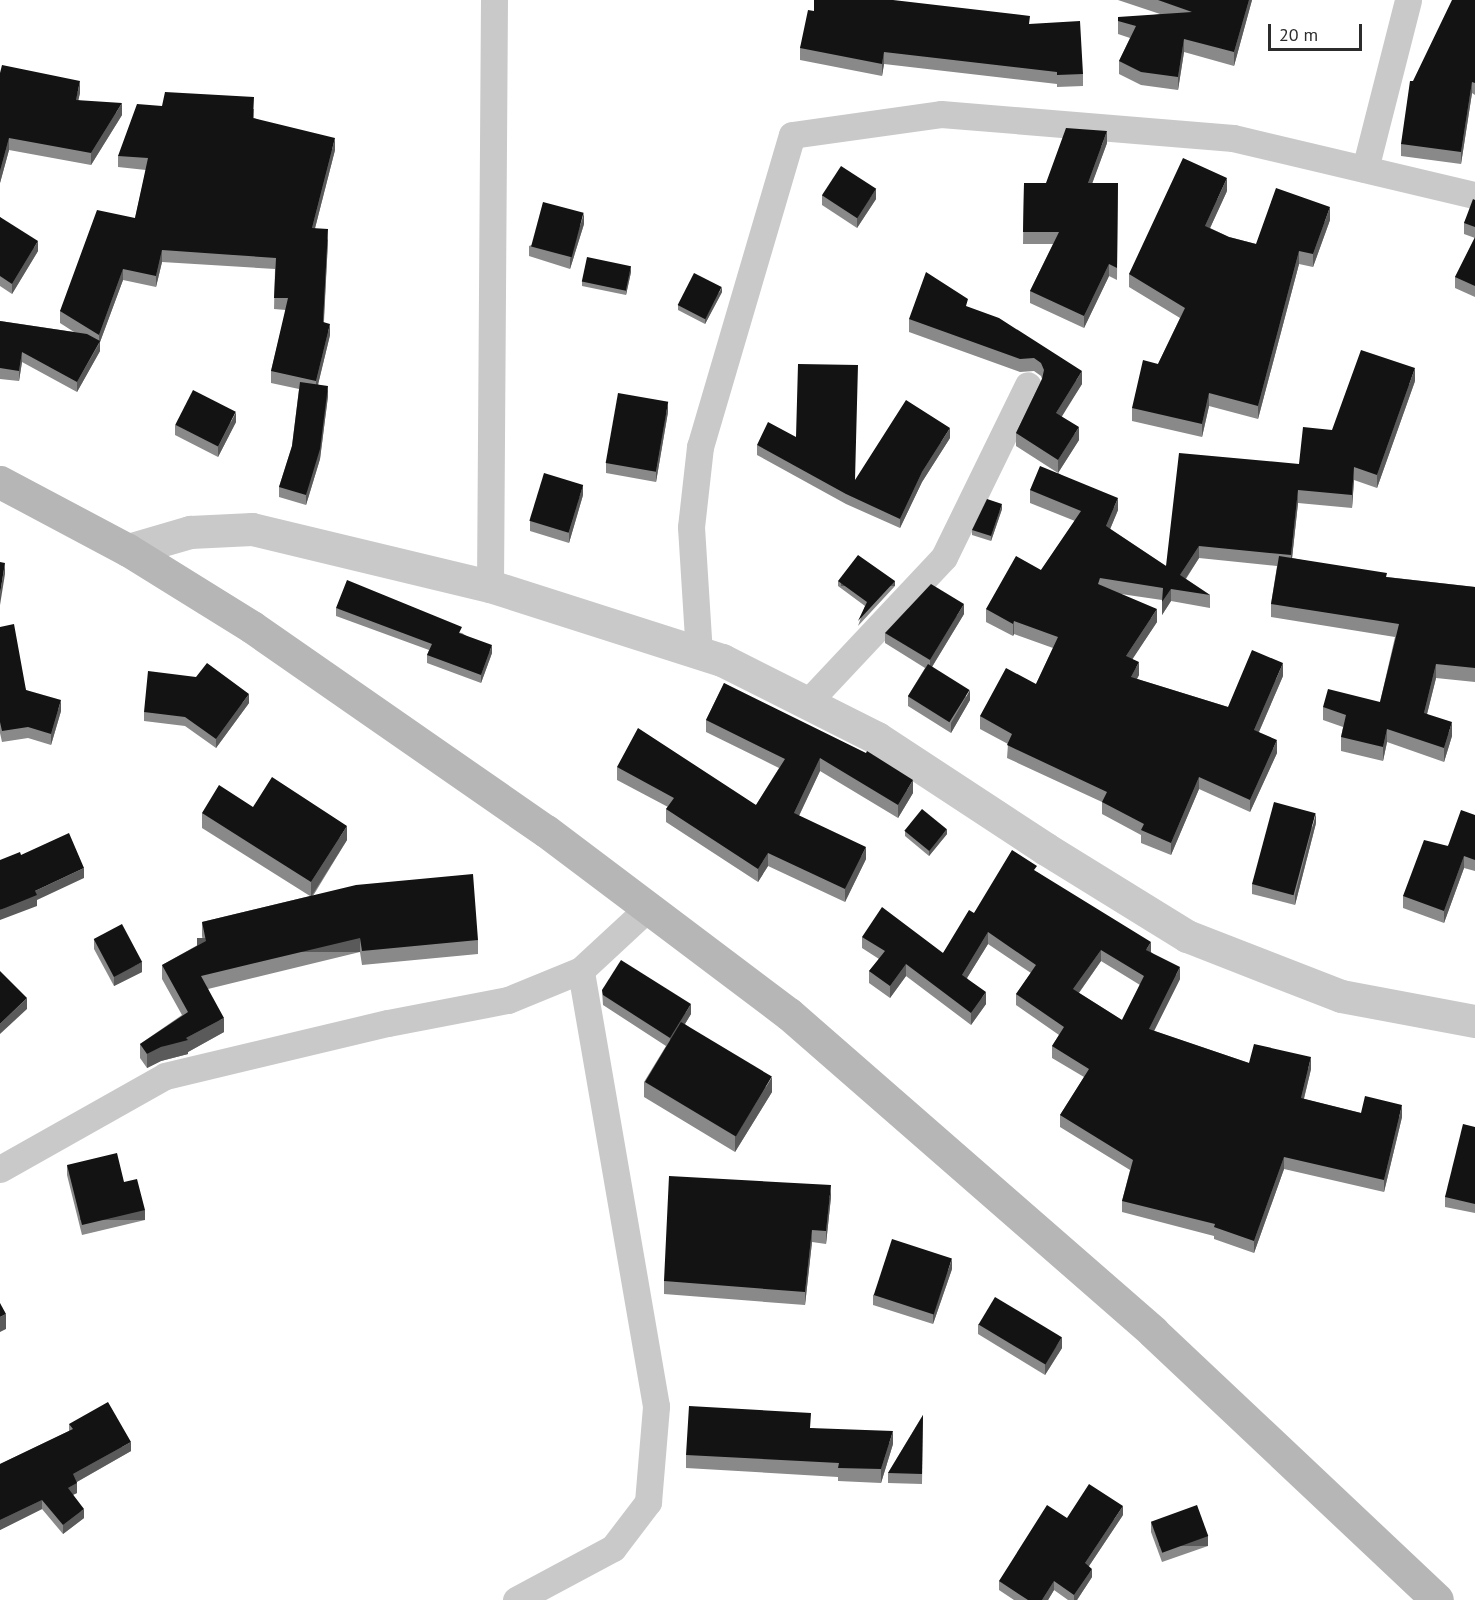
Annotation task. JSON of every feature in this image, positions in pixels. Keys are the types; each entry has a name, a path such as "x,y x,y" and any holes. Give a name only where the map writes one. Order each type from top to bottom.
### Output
{"main road":[{"path":"0,482 128,550 252,627 546,831 789,1014 1144,1324 1437,1600"}],"street":[{"path":"490,586 494,0"},
{"path":"1365,169 1408,0"},
{"path":"699,654 691,527 700,447 792,135 941,114 1233,138 1475,195"},
{"path":"807,703 944,557 1028,385"},
{"path":"128,550 190,531 252,529 490,586 722,660 877,738 1046,849 1188,936 1341,996 1475,1021"},
{"path":"0,1169 165,1076 388,1023 508,1000 580,970 648,908"},
{"path":"516,1600 613,1548 648,1502 656,1406 580,970"}],"building":[{"path":"814,0 893,0 1030,16 1029,24 1080,21 1083,74 1057,75 1057,72 884,52 882,64 800,48 808,10 814,11"},
{"path":"1158,0 1249,0 1234,52 1184,39 1178,77 1141,72 1119,61 1136,26 1118,21 1118,17 1192,12"},
{"path":"1452,0 1475,0 1475,83 1472,82 1461,152 1401,144 1410,81 1413,81"},
{"path":"2,65 80,81 76,100 122,103 91,153 9,138 0,171 0,73"},
{"path":"165,92 254,97 253,118 335,138 312,228 328,229 323,322 330,324 316,381 271,371 288,298 274,298 276,258 162,250 156,276 123,269 99,335 60,311 97,210 135,218 148,158 118,156 137,104 162,106"},
{"path":"1066,128 1107,131 1088,183 1118,183 1117,268 1109,264 1084,316 1030,291 1059,232 1023,232 1024,183 1046,183"},
{"path":"1183,158 1227,178 1205,226 1229,237 1256,244 1276,188 1330,207 1313,254 1299,251 1258,406 1209,393 1202,424 1132,408 1143,360 1158,364 1185,308 1129,274"},
{"path":"841,166 876,189 857,218 822,195"},
{"path":"1473,199 1475,200 1475,227 1464,223"},
{"path":"543,202 584,213 572,257 531,246"},
{"path":"0,217 38,241 12,284 0,276"},
{"path":"1475,237 1475,286 1455,277"},
{"path":"587,257 631,266 626,291 582,281"},
{"path":"926,272 968,299 966,306 999,318 1082,371 1056,413 1079,427 1058,460 1016,433 1042,379 1044,370 1041,363 1034,358 1020,359 909,319"},
{"path":"694,273 722,287 705,319 678,305"},
{"path":"0,321 87,334 100,341 77,382 22,352 19,371 0,368"},
{"path":"1361,350 1415,368 1377,475 1354,467 1352,495 1298,490 1291,555 1199,546 1180,575 1210,595 1171,589 1162,602 1163,588 1100,578 1098,584 1157,609 1126,656 1139,662 1131,677 1228,707 1252,650 1283,663 1254,730 1277,740 1250,800 1199,777 1171,843 1141,830 1144,824 1102,802 1107,792 1007,745 1012,734 980,716 1006,668 1036,684 1058,637 1014,621 1013,624 986,609 1016,556 1041,570 1081,511 1030,490 1040,466 1118,498 1106,526 1166,566 1179,453 1299,464 1303,427 1332,430"},
{"path":"798,364 858,365 855,480 906,400 950,428 922,472 900,519 846,494 757,445 768,422 796,437"},
{"path":"300,382 328,386 320,449 306,495 279,487 292,446"},
{"path":"193,390 236,412 218,447 175,425"},
{"path":"618,393 668,402 656,472 606,463"},
{"path":"544,473 583,485 569,533 529,521"},
{"path":"987,499 1002,504 991,536 972,530"},
{"path":"858,555 895,581 858,621 867,602 838,581"},
{"path":"1279,556 1387,573 1386,577 1475,587 1475,668 1436,664 1424,713 1452,722 1444,748 1387,729 1383,747 1341,737 1346,715 1323,707 1328,689 1380,702 1399,624 1271,604"},
{"path":"0,562 5,563 0,594"},
{"path":"347,580 462,627 459,633 492,645 481,675 427,655 432,644 336,608"},
{"path":"931,584 964,604 930,660 885,633"},
{"path":"14,624 26,690 61,700 51,734 28,727 2,731 0,722 0,627"},
{"path":"207,663 249,694 216,739 185,717 144,712 148,671 196,677"},
{"path":"928,664 970,690 949,722 908,696"},
{"path":"724,683 866,753 867,751 913,780 898,805 820,758 794,813 866,847 845,889 768,853 758,869 666,809 674,798 617,767 638,728 756,805 785,759 706,720"},
{"path":"272,777 347,826 311,882 202,813 219,785 253,807"},
{"path":"1274,802 1316,813 1294,895 1252,884"},
{"path":"922,809 947,829 929,851 904,831"},
{"path":"1461,810 1475,815 1475,860 1464,856 1444,911 1403,896 1424,840 1448,846"},
{"path":"69,833 84,868 35,891 37,895 0,910 0,860 20,852 21,855"},
{"path":"1012,850 1037,866 1034,870 1151,942 1146,950 1180,967 1149,1029 1249,1063 1254,1044 1311,1057 1301,1098 1361,1113 1365,1096 1402,1105 1384,1180 1284,1157 1254,1241 1214,1227 1215,1224 1122,1201 1133,1160 1060,1115 1089,1069 1052,1046 1064,1027 1016,994 1036,965 988,932 962,975 986,992 971,1013 906,964 890,986 869,971 885,951 862,937 882,907 943,953 969,910 974,913","holes":["1101,950 1144,976 1122,1020 1073,989"]},
{"path":"473,874 478,940 362,951 360,938 201,976 224,1018 186,1038 188,1040 161,1047 147,1054 140,1044 188,1012 162,965 206,941 202,922 356,885"},
{"path":"122,924 142,962 114,977 94,939"},
{"path":"621,960 691,1004 670,1038 603,995 602,990"},
{"path":"0,971 27,998 0,1024"},
{"path":"681,1022 772,1077 736,1137 645,1082"},
{"path":"1463,1124 1475,1127 1475,1204 1445,1197"},
{"path":"117,1153 124,1182 137,1179 145,1210 82,1225 67,1165"},
{"path":"669,1176 831,1185 826,1231 812,1230 805,1292 664,1281"},
{"path":"892,1239 952,1258 934,1315 874,1295"},
{"path":"995,1297 1062,1337 1045,1365 979,1324"},
{"path":"0,1303 6,1314 0,1317"},
{"path":"108,1402 131,1442 73,1474 77,1483 68,1488 84,1509 63,1525 42,1500 0,1520 0,1464 73,1429 69,1424"},
{"path":"689,1406 811,1413 810,1428 893,1431 881,1469 838,1468 839,1463 686,1455"},
{"path":"923,1415 922,1474 888,1473"},
{"path":"1089,1484 1123,1506 1085,1563 1092,1569 1074,1595 1054,1581 1042,1600 1028,1600 999,1581 1047,1505 1067,1518"},
{"path":"1197,1505 1208,1536 1162,1553 1151,1522"}]}
